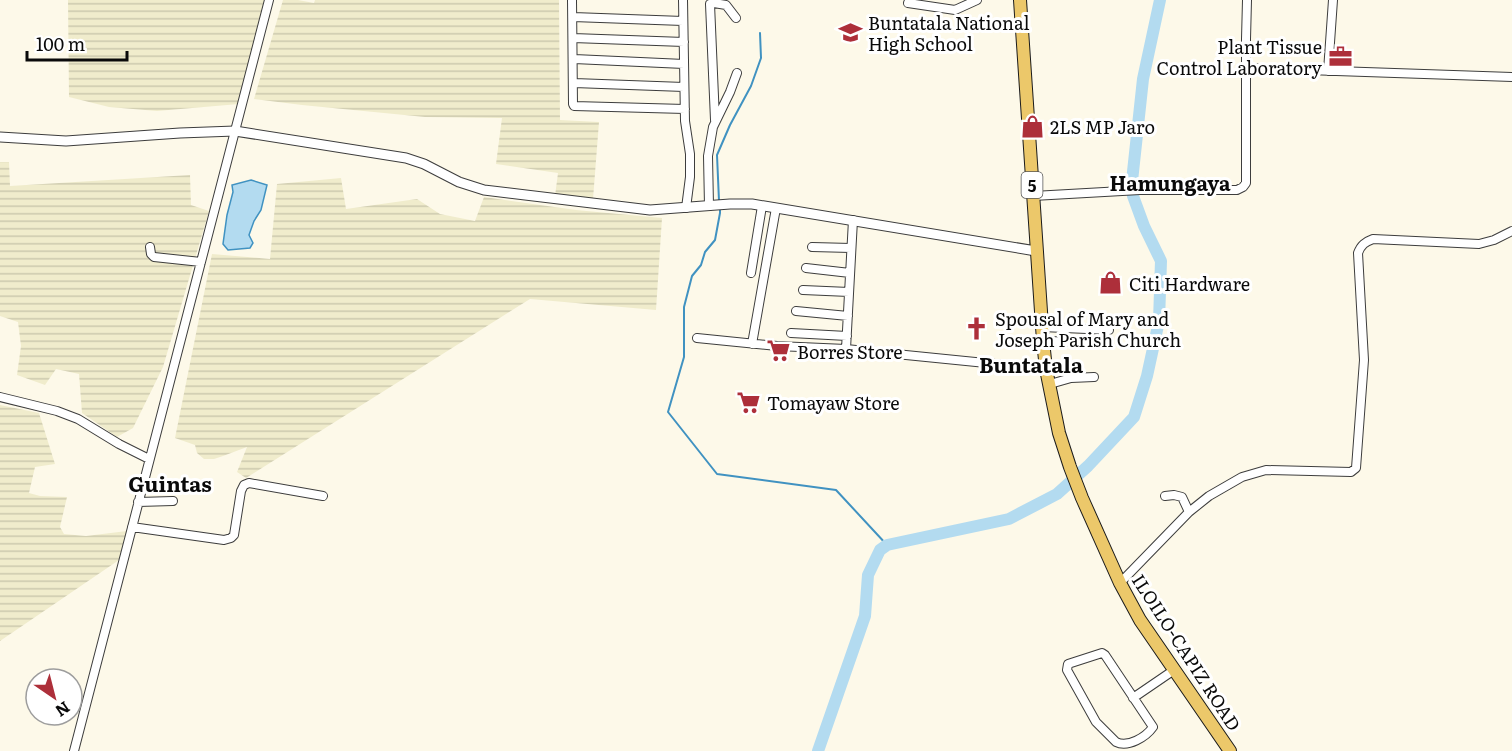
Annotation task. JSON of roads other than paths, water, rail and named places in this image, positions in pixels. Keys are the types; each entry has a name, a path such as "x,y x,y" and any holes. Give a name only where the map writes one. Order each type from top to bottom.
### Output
{"main road":[{"name":"5","path":"1020,0 1042,340 1046,369"},
{"name":"ILOILO-CAPIZ ROAD","path":"1046,369 1059,433 1070,467 1120,583 1140,620 1230,751"}],"street":[{"path":"74,751 269,0"},
{"path":"573,0 573,104 577,107 685,109"},
{"path":"683,0 685,121 690,154 686,208"},
{"path":"908,3 955,10 977,0"},
{"path":"1033,196 1140,190 1237,190 1243,188 1246,183 1247,0"},
{"path":"1328,71 1333,0"},
{"path":"711,206 708,156 715,120 710,4 726,5 736,18"},
{"path":"573,17 683,21"},
{"path":"573,38 684,42"},
{"path":"574,59 684,64"},
{"path":"1246,68 1512,77"},
{"path":"715,120 737,74"},
{"path":"574,83 684,87"},
{"path":"0,137 66,141 235,131 406,158 424,164 459,182 484,190 650,210 730,204 762,206 1036,251"},
{"path":"751,273 762,206"},
{"path":"752,344 776,208"},
{"path":"846,349 853,220"},
{"path":"1120,583 1190,512 1209,496 1242,477 1266,470 1352,472 1356,468 1364,360 1358,253 1360,247 1373,239 1479,244 1512,231"},
{"path":"150,247 154,257 201,262"},
{"path":"812,247 851,248"},
{"path":"806,268 850,273"},
{"path":"803,290 849,292"},
{"path":"796,311 848,316"},
{"path":"1042,327 1109,330"},
{"path":"791,333 847,336"},
{"path":"697,338 752,344 846,349 1046,369"},
{"path":"1042,340 1092,342"},
{"path":"1050,384 1071,378 1095,377"},
{"path":"0,397 57,411 78,419 149,459"},
{"path":"132,527 224,540 234,535 244,485 249,483 323,496"},
{"path":"1165,496 1182,497 1190,512"},
{"path":"138,502 173,501"},
{"path":"1102,653 1106,655 1133,698 1153,729 1138,740 1120,745 1096,722 1068,673 1067,666 1102,653"},
{"path":"1133,698 1174,670"}],"water":[{"path":"251,180 267,185 261,210 249,235 253,243 250,248 228,250 223,244 233,192 232,185"}],"waterway":[{"path":"1132,181 1143,79 1160,0"},
{"path":"719,201 717,155 751,86 761,58 760,33"},
{"path":"818,751 865,616 868,575 880,550 887,545 1009,519 1057,494 1088,466 1134,417 1147,376 1159,321 1161,261 1133,196"},
{"path":"720,206 715,240 705,252 701,265 692,276 684,307 684,357 668,412 717,474 836,490 887,545"}],"place":[{"name":"Buntatala National High School","path":"850,32"},
{"name":"Plant Tissue Control Laboratory","path":"1340,56"},
{"name":"2LS MP Jaro","path":"1032,126"},
{"name":"Citi Hardware","path":"1111,283"},
{"name":"Spousal of Mary and Joseph Parish Church","path":"977,328"},
{"name":"Borres Store","path":"779,351"},
{"name":"Tomayaw Store","path":"749,402"}],"district":[{"name":"Hamungaya","path":"1170,182"},
{"name":"Buntatala","path":"1031,363"},
{"name":"Guintas","path":"170,482"}]}
